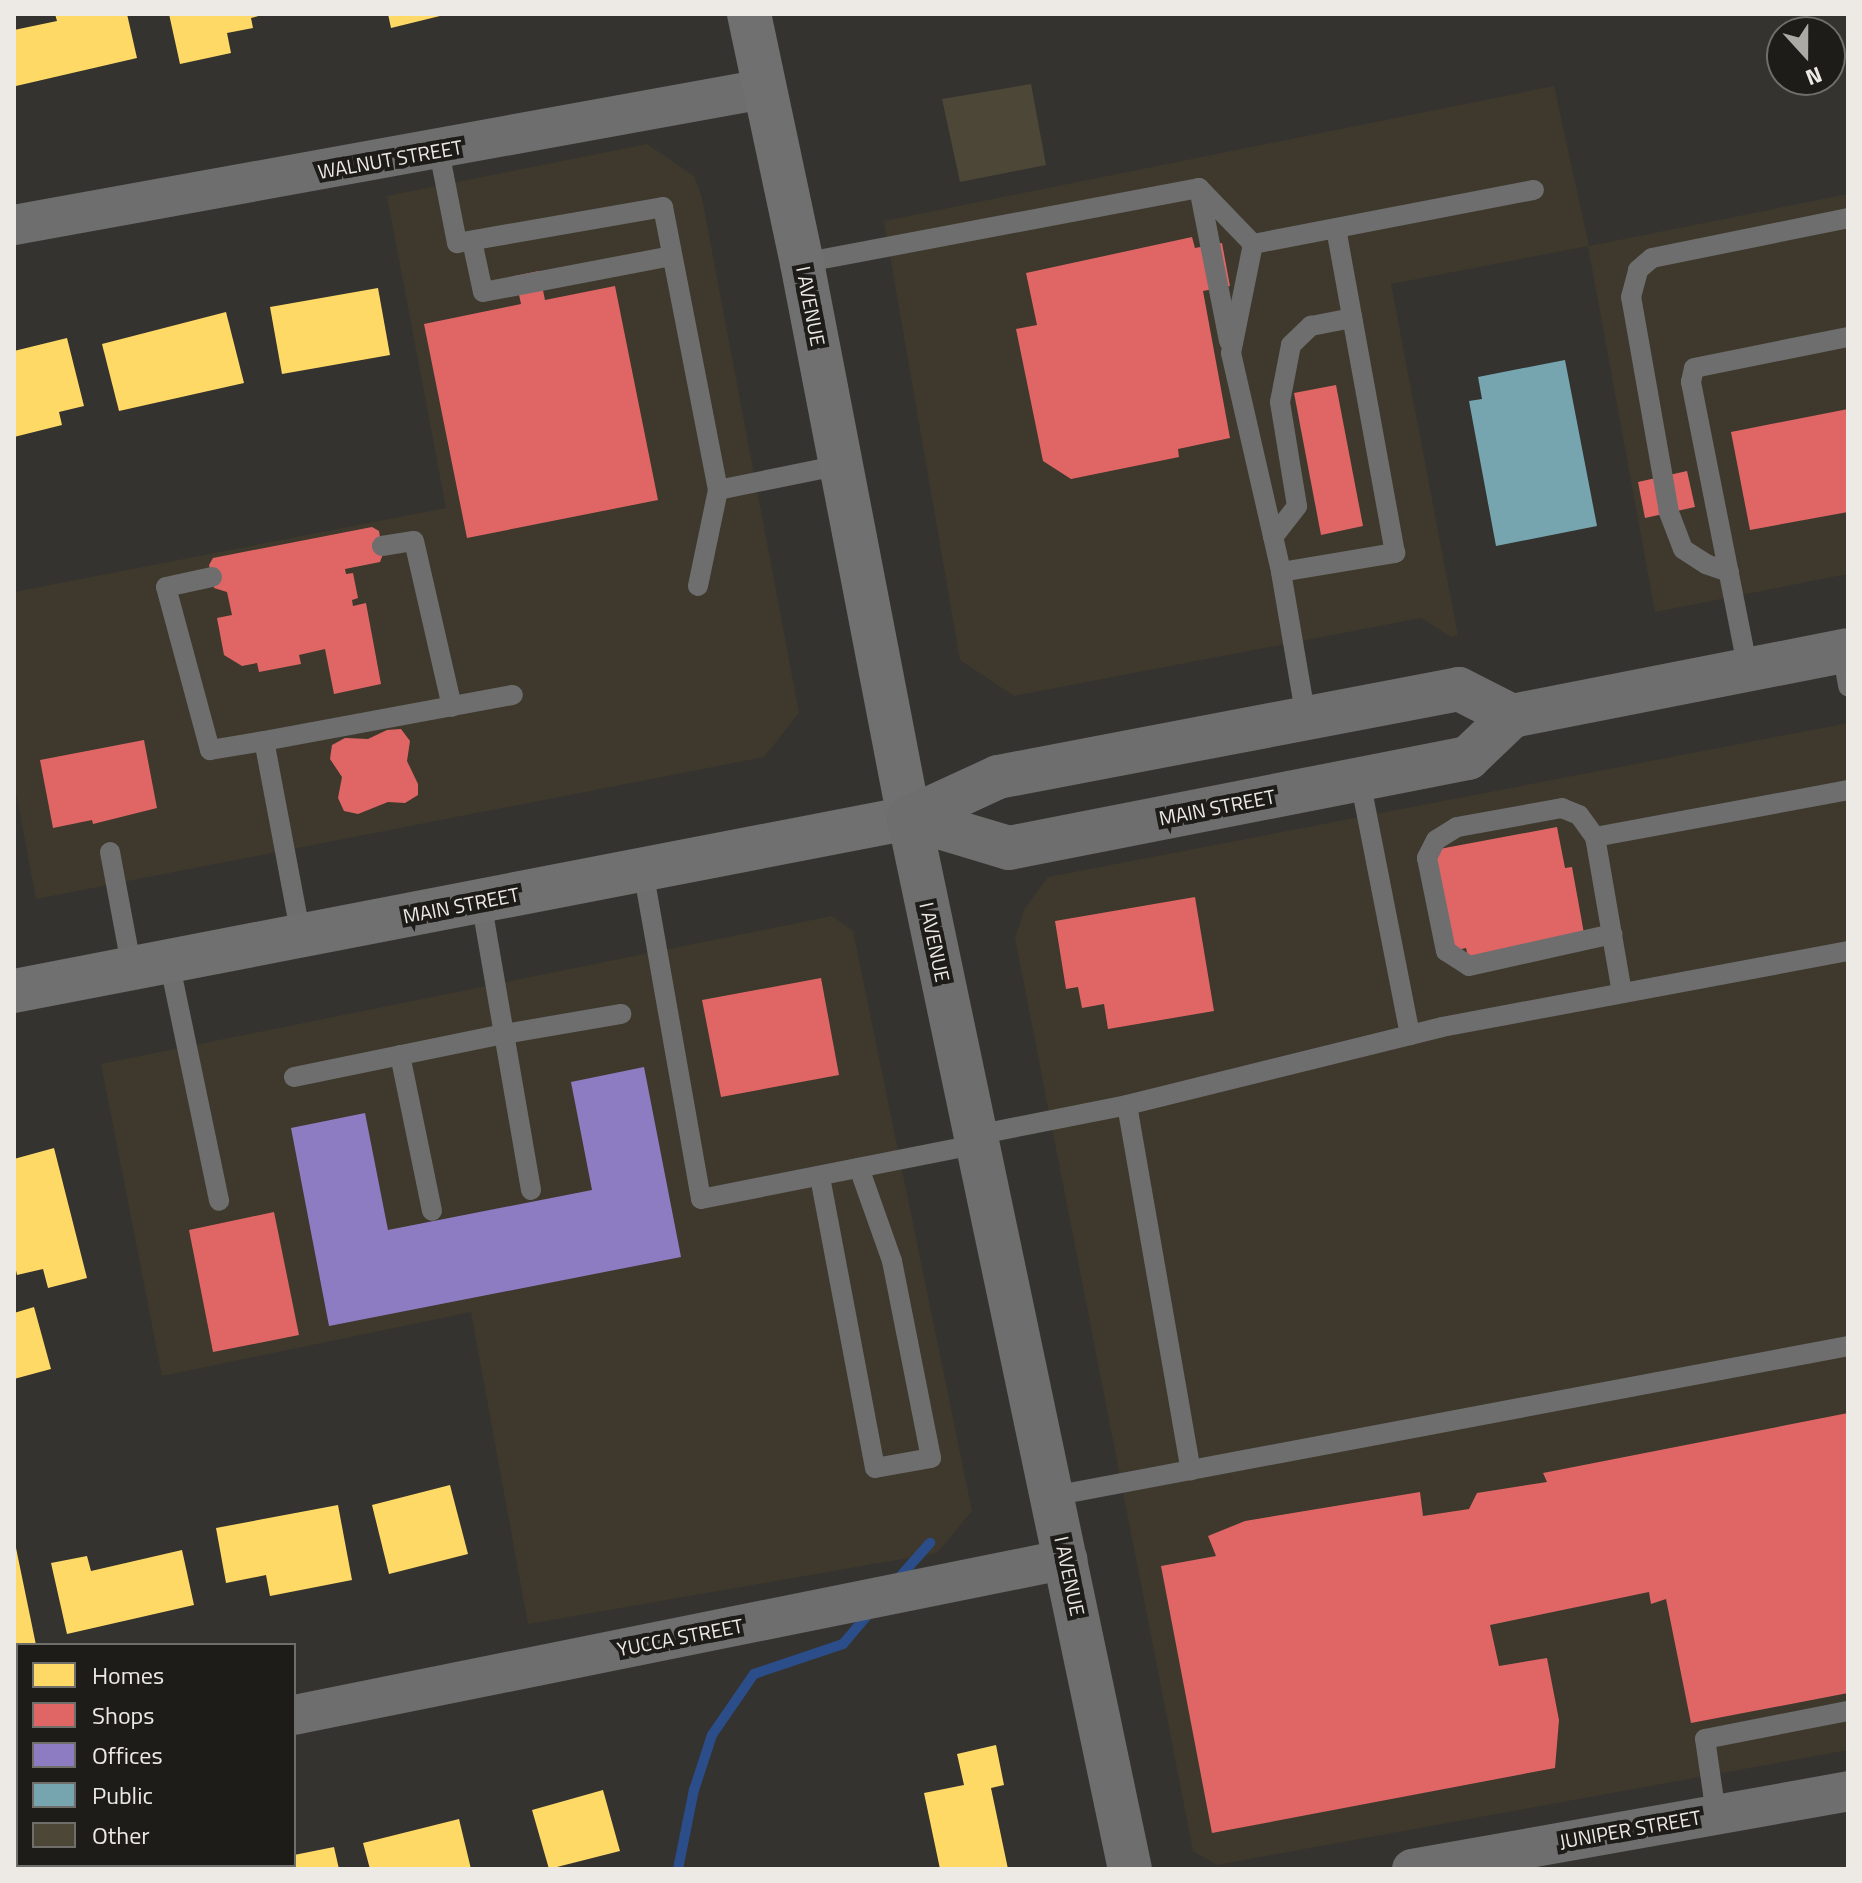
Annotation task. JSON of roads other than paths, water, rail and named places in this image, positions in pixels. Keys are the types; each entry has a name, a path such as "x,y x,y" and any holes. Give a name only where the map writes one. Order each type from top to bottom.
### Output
{"main road":[{"name":"I AVENUE","path":"749,14 802,263 909,818 1130,1869"},
{"path":"1512,716 1748,670 1846,663"},
{"name":"MAIN STREET","path":"14,991 909,818 998,777 1459,689 1512,716 1468,758 1009,848 909,818"}],"street":[{"name":"WALNUT STREET","path":"14,225 439,151 764,89"},
{"name":"YUCCA STREET","path":"296,1715 1067,1559"},
{"name":"JUNIPER STREET","path":"1412,1869 1848,1791"}],"lane":[{"path":"439,151 457,243 663,207 718,490 698,586"},
{"path":"802,263 1199,188"},
{"path":"1199,188 1253,244"},
{"path":"1199,188 1231,353 1281,572 1306,718"},
{"path":"1253,244 1534,190"},
{"path":"1729,572 1706,564 1683,549 1669,512 1631,297 1638,270 1652,258 1848,218"},
{"path":"1281,572 1395,553 1336,229"},
{"path":"472,241 483,292 672,256"},
{"path":"1231,353 1253,244"},
{"path":"1273,537 1297,506 1280,402 1291,345 1311,326 1352,318"},
{"path":"1748,670 1691,382 1694,368 1848,337"},
{"path":"718,490 841,465"},
{"path":"382,546 414,541 452,707"},
{"path":"212,577 166,587 210,750 513,695"},
{"path":"264,741 301,936"},
{"path":"1360,780 1410,1035"},
{"path":"1595,837 1848,790"},
{"path":"1612,934 1469,966 1446,951 1427,858 1436,840 1457,827 1562,808 1579,815 1595,837 1612,934 1622,993"},
{"path":"110,852 150,965 219,1201"},
{"path":"643,870 701,1199 859,1168 1410,1035 1848,951"},
{"path":"481,901 531,1190"},
{"path":"294,1077 504,1034 621,1014"},
{"path":"400,1055 432,1211"},
{"path":"1127,1105 1191,1470"},
{"path":"820,1177 875,1468 931,1458 892,1261 859,1168"},
{"path":"1053,1496 1848,1346"},
{"path":"1716,1814 1705,1739 1848,1711"}],"waterway":[{"path":"897,1580 930,1543"},
{"path":"678,1869 694,1790 712,1735 754,1674 843,1644 871,1611"}]}
